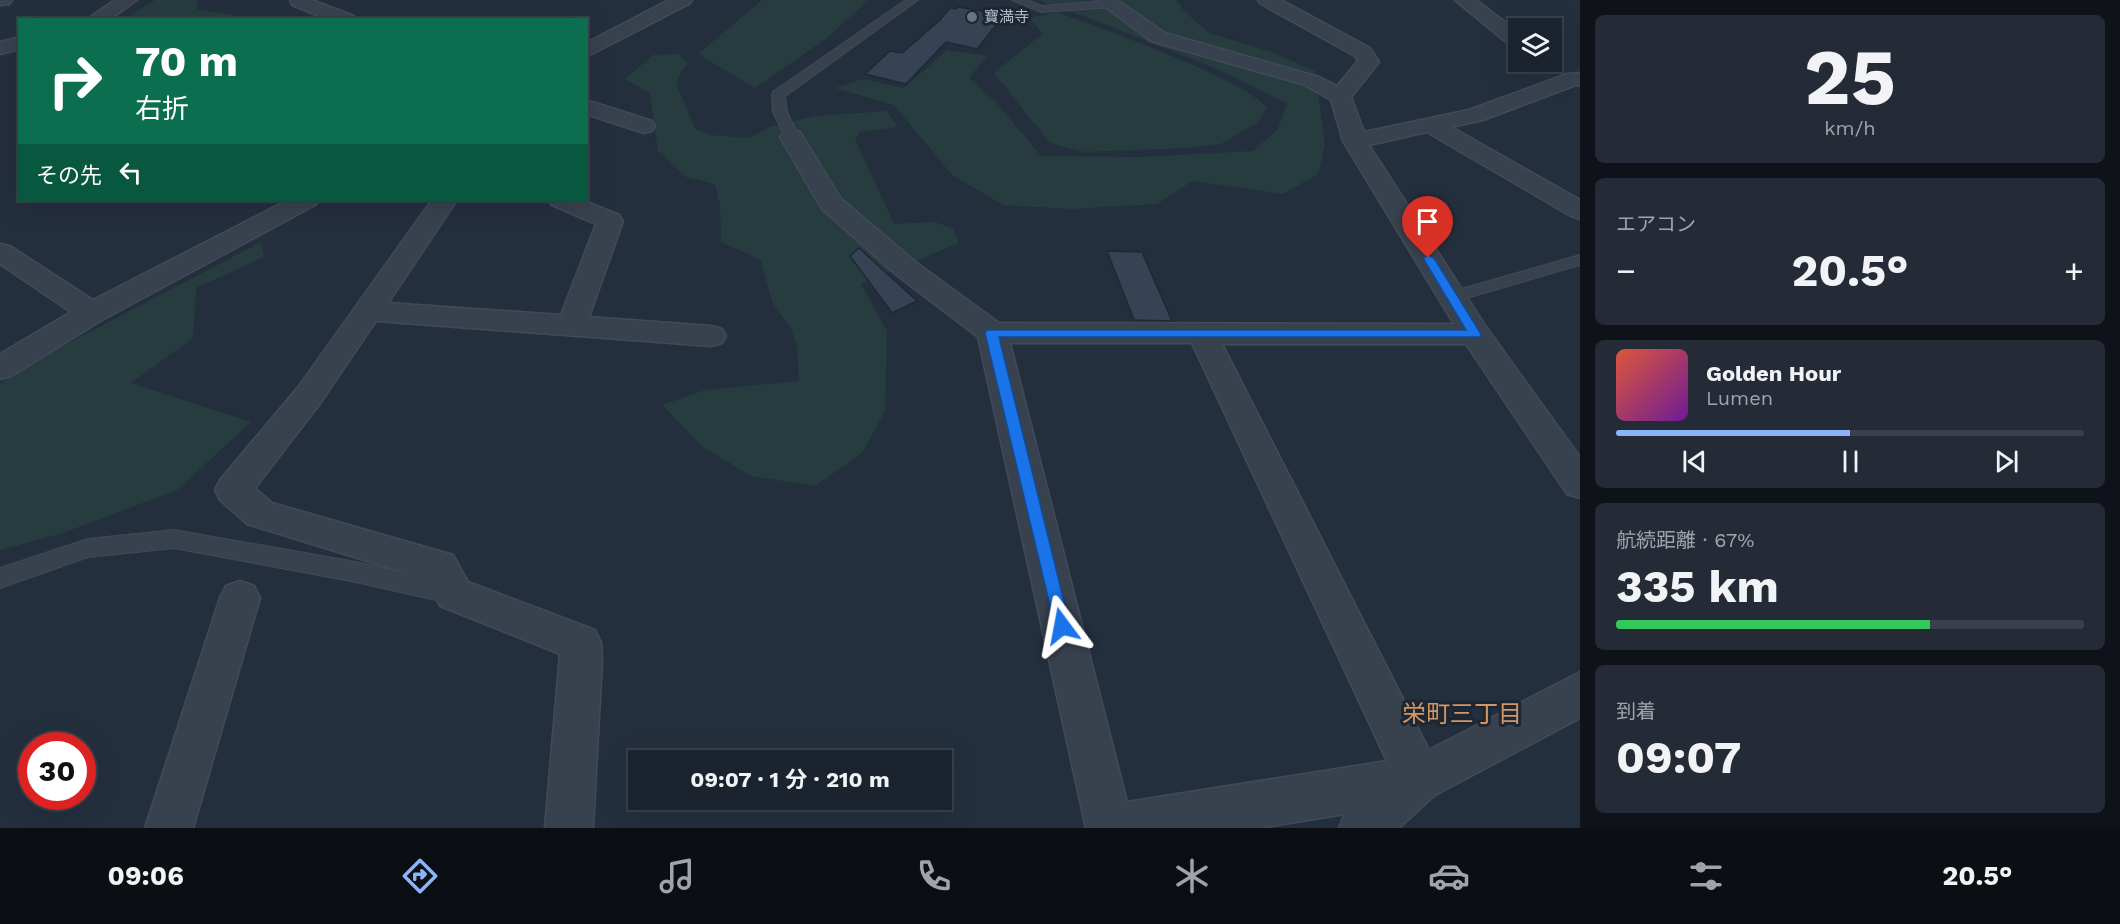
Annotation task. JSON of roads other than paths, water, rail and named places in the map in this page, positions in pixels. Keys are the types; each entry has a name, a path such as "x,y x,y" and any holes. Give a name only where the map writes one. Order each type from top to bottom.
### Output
{"street":[{"path":"97,18 128,0"},
{"path":"1267,0 1363,52 1369,62 1340,96"},
{"path":"1464,0 1508,34"},
{"path":"588,50 674,1"},
{"path":"298,2 342,18"},
{"path":"1108,2 1158,37 1312,81 1340,96 1355,141 1475,334 1580,484"},
{"path":"0,48 18,44"},
{"path":"1355,141 1475,115 1570,75"},
{"path":"588,107 644,126"},
{"path":"1431,125 1580,211"},
{"path":"792,137 831,204 909,270 992,333 1475,334"},
{"path":"0,368 92,313 304,201"},
{"path":"443,201 310,393 233,490 260,514 439,567 454,594 580,643 581,660 569,828"},
{"path":"563,201 610,220 571,327"},
{"path":"0,252 92,313"},
{"path":"367,310 711,336"},
{"path":"992,333 1112,828 1419,779"},
{"path":"1202,333 1419,779"},
{"path":"169,828 240,598"},
{"path":"1363,828 1419,779 1564,704 1580,692"}],"lane":[{"path":"792,137 780,112 778,95 913,0"},
{"path":"1017,0 1041,9 1108,2"},
{"path":"1453,297 1580,260"},
{"path":"0,578 88,548 174,539 356,572 454,594"}],"place":[{"name":"寶満寺","path":"972,17"}],"district":[{"name":"栄町三丁目","path":"1462,714"}]}
